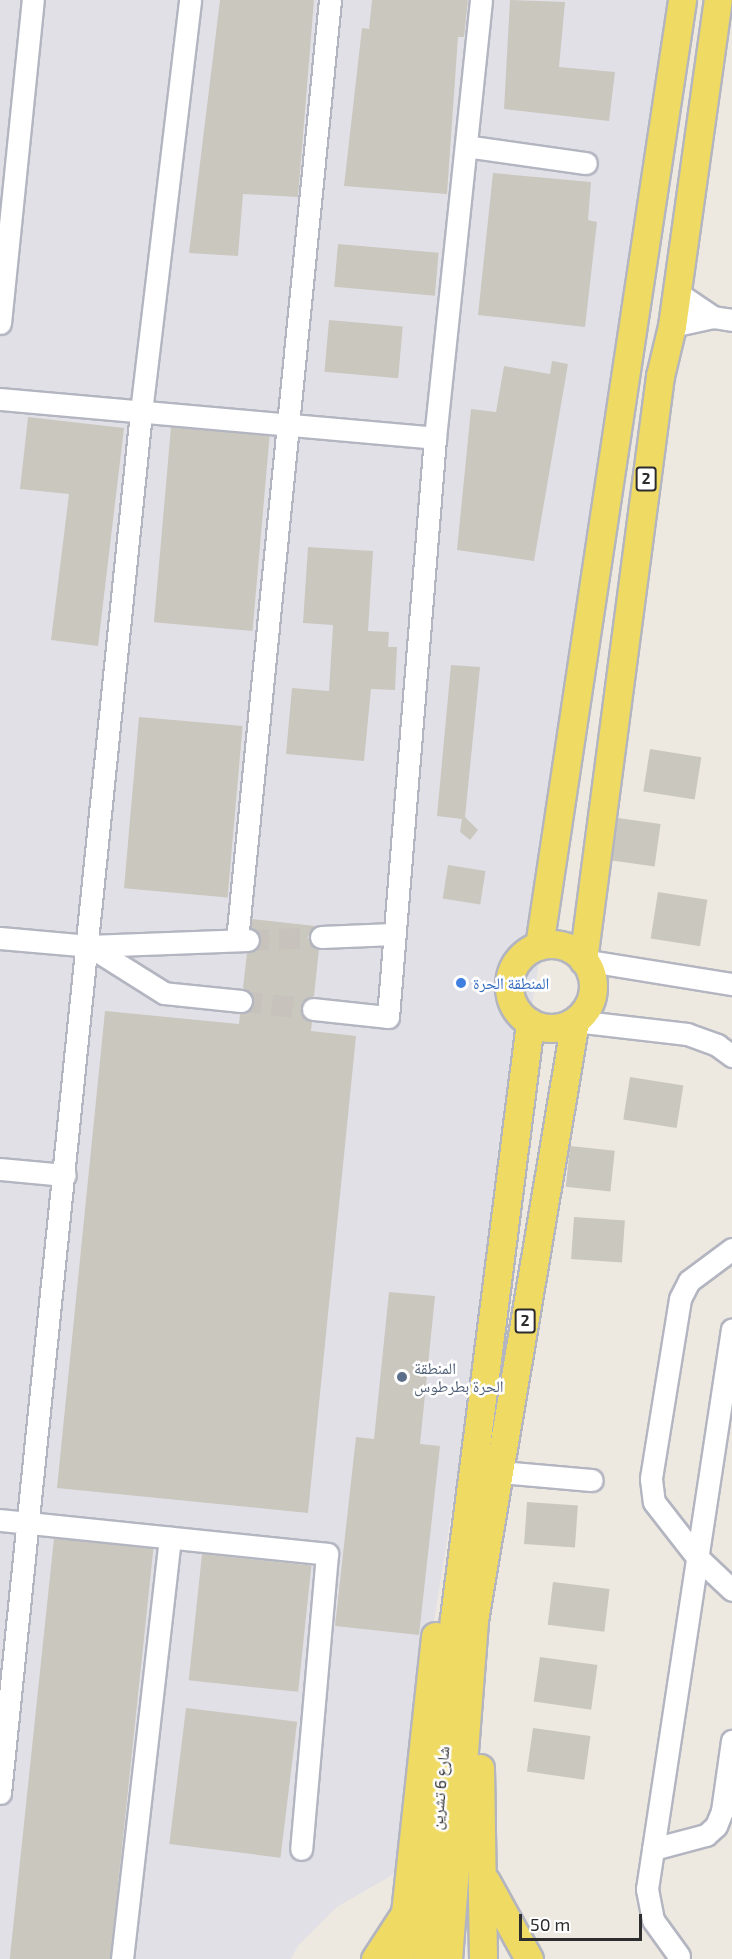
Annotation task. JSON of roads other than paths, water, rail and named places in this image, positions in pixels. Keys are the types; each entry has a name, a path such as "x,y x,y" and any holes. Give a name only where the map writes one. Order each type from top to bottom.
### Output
{"main road":[{"path":"539,946 682,0"},
{"name":"2","path":"583,960 660,376 672,326 718,0"},
{"path":"539,946 563,947 583,960 593,987 591,1000 575,1021 545,1028 530,1023 516,1008 509,989 517,962 539,946"},
{"name":"2","path":"464,1619 498,1483 575,1021"},
{"path":"464,1619 468,1489 530,1023"},
{"path":"483,1959 479,1789 498,1483"},
{"path":"400,1959 438,1612 457,1513 468,1489"},
{"name":"شارع 6 تشرين","path":"427,1959 464,1619"},
{"name":"شارع 6 تشرين","path":"448,1959 464,1619"},
{"path":"481,1872 528,1959"},
{"path":"375,1959 406,1913"}],"street":[{"path":"0,323 33,0"},
{"path":"0,1793 89,946 141,412 190,0"},
{"path":"0,939 89,946 243,940 286,425 330,0"},
{"path":"313,1009 388,1017 435,438 481,0"},
{"path":"466,146 586,163"},
{"path":"676,292 723,319"},
{"path":"672,326 723,319"},
{"path":"0,399 435,438"},
{"path":"321,937 393,934"},
{"path":"89,946 164,993 241,1001"},
{"path":"583,960 730,982"},
{"path":"575,1021 687,1034 727,1048"},
{"path":"0,1169 65,1175"},
{"path":"732,1249 689,1281 680,1299 651,1479 654,1502 697,1557 732,1590"},
{"path":"679,1956 653,1920 647,1889 732,1329"},
{"path":"498,1483 592,1480"},
{"path":"0,1520 327,1554 301,1850"},
{"path":"122,1959 170,1538"},
{"path":"653,1849 706,1835 716,1826 722,1810 732,1741"}],"tunnel":[{"path":"248,940 321,937"},
{"path":"241,1001 313,1009"}],"place":[{"name":"المنطقة الحرة","path":"461,983"},
{"name":"المنطقة الحرة بطرطوس","path":"402,1377"}]}
